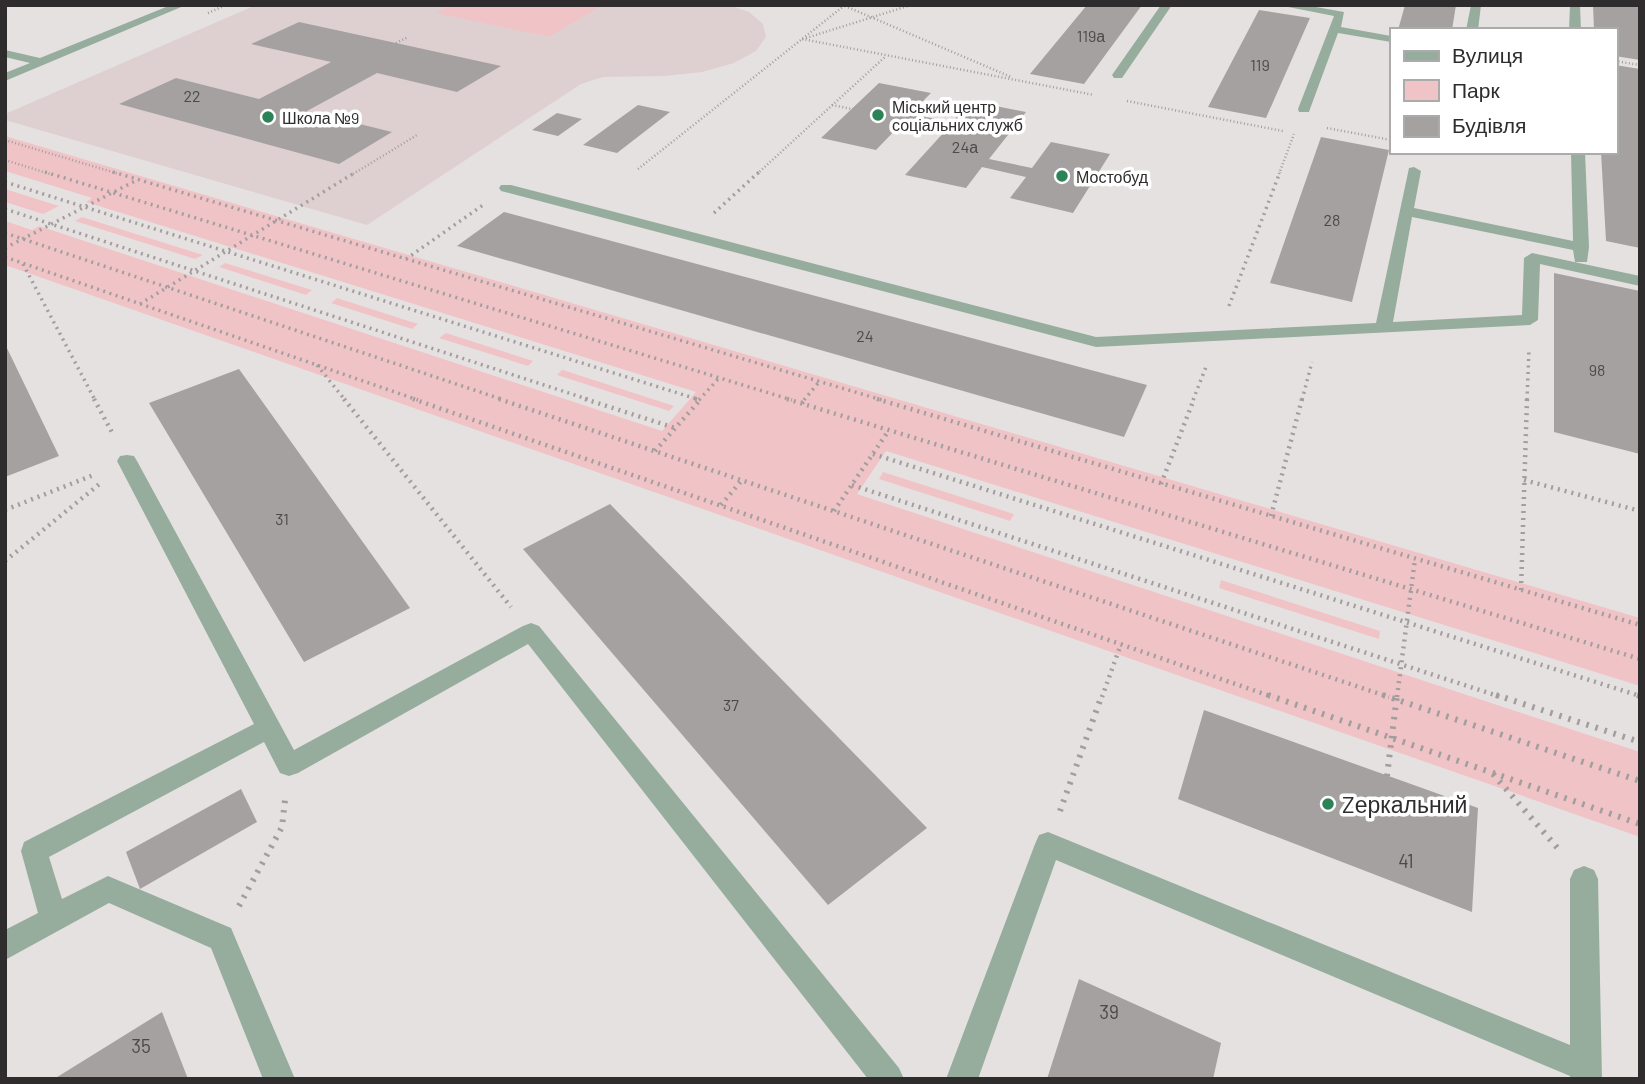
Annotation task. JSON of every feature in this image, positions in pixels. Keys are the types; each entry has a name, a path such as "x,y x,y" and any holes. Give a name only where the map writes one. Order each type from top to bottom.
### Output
{"street":[{"path":"5,77 181,5"},
{"path":"1118,75 1167,5"},
{"path":"1283,5 1340,14 1304,109"},
{"path":"1472,28 1475,5"},
{"path":"1575,5 1575,28"},
{"path":"1334,30 1390,38"},
{"path":"5,53 41,62"},
{"path":"1578,154 1582,269"},
{"path":"1384,328 1414,171"},
{"path":"506,188 1096,342 1530,320 1531,258 1640,281"},
{"path":"1406,211 1581,247"},
{"path":"127,461 289,765 531,632 888,1079"},
{"path":"54,919 34,851 269,728"},
{"path":"962,1079 1048,844 1586,1073 1584,879"},
{"path":"5,946 108,889 221,938 279,1079"}],"path":[{"path":"638,169 845,5 1021,81"},
{"path":"802,39 911,5"},
{"path":"396,43 408,37"},
{"path":"802,39 1104,97"},
{"path":"689,236 887,55"},
{"path":"1617,61 1640,65"},
{"path":"1117,99 1295,133 1161,484"},
{"path":"832,105 852,109"},
{"path":"1304,109 1299,122 1390,139"},
{"path":"139,304 417,135"},
{"path":"5,141 1640,625"},
{"path":"5,160 1640,659"},
{"path":"5,248 137,180"},
{"path":"5,182 700,400"},
{"path":"406,259 506,188"},
{"path":"5,209 675,428"},
{"path":"5,233 1640,781"},
{"path":"5,257 1640,824"},
{"path":"22,263 127,461"},
{"path":"1521,590 1530,320"},
{"path":"1271,516 1320,331"},
{"path":"317,365 531,632"},
{"path":"655,450 719,378"},
{"path":"802,404 819,382"},
{"path":"834,511 889,430"},
{"path":"873,454 1640,696"},
{"path":"5,510 127,461"},
{"path":"5,561 127,461"},
{"path":"721,505 742,480"},
{"path":"1524,480 1640,511"},
{"path":"852,485 1640,742"},
{"path":"1387,776 1415,559"},
{"path":"1048,844 1121,644"},
{"path":"1491,772 1584,879"},
{"path":"221,938 282,827"}],"shaded area":[{"name":"Школа №9","path":"256,5 729,5 749,12 763,24 766,37 756,51 734,63 702,72 665,76 603,77 581,84 367,225 5,120 5,114"}],"green space":[{"path":"451,5 603,5 549,37 436,13"},
{"path":"5,136 1640,618 1640,686 886,451 857,494 1640,752 1640,837 5,265 5,221 32,230 39,226 662,431 696,392 86,202 92,198 5,171"},
{"path":"5,189 59,206 43,214 5,202"},
{"path":"82,217 203,255 195,259 75,221"},
{"path":"225,263 312,290 306,295 219,267"},
{"path":"337,298 418,324 412,329 331,303"},
{"path":"446,333 533,361 528,366 439,338"},
{"path":"562,370 674,406 669,411 557,375"},
{"path":"883,472 1014,514 1010,521 879,479"},
{"path":"1221,580 1380,631 1379,639 1219,588"}],"building":[{"path":"1087,5 1142,5 1084,84 1030,74"},
{"path":"1405,5 1456,5 1452,28 1399,28"},
{"path":"1593,5 1640,5 1640,60 1617,56 1617,28 1594,28"},
{"path":"1259,10 1310,18 1266,118 1208,107"},
{"path":"299,22 501,66 457,92 377,73 307,111 392,132 339,164 119,104 176,78 259,99 331,62 251,44"},
{"path":"1617,65 1640,69 1640,248 1606,241 1601,154 1617,154"},
{"path":"879,83 931,93 910,114 952,122 971,101 1026,112 989,159 1032,168 1051,142 1110,154 1073,213 1010,198 1026,177 982,167 966,188 905,175 946,130 904,121 876,150 821,138"},
{"path":"638,105 670,112 617,153 583,145"},
{"path":"557,113 582,119 558,136 532,130"},
{"path":"1321,137 1389,150 1352,302 1270,283"},
{"path":"504,212 1147,385 1124,437 457,246"},
{"path":"1554,273 1640,291 1640,454 1554,432"},
{"path":"5,344 59,456 5,477"},
{"path":"239,369 410,608 304,662 149,403"},
{"path":"610,504 927,828 828,905 523,549"},
{"path":"1204,710 1478,808 1472,912 1178,799"},
{"path":"241,789 257,822 140,889 126,852"},
{"path":"1079,979 1221,1043 1213,1079 1047,1079"},
{"path":"162,1012 188,1079 54,1079"}],"place":[{"name":"Міський центр соціальних служб","path":"878,115"},
{"name":"Школа №9","path":"268,117"},
{"name":"Мостобуд","path":"1062,176"},
{"name":"Zеркальний","path":"1328,804"}]}
